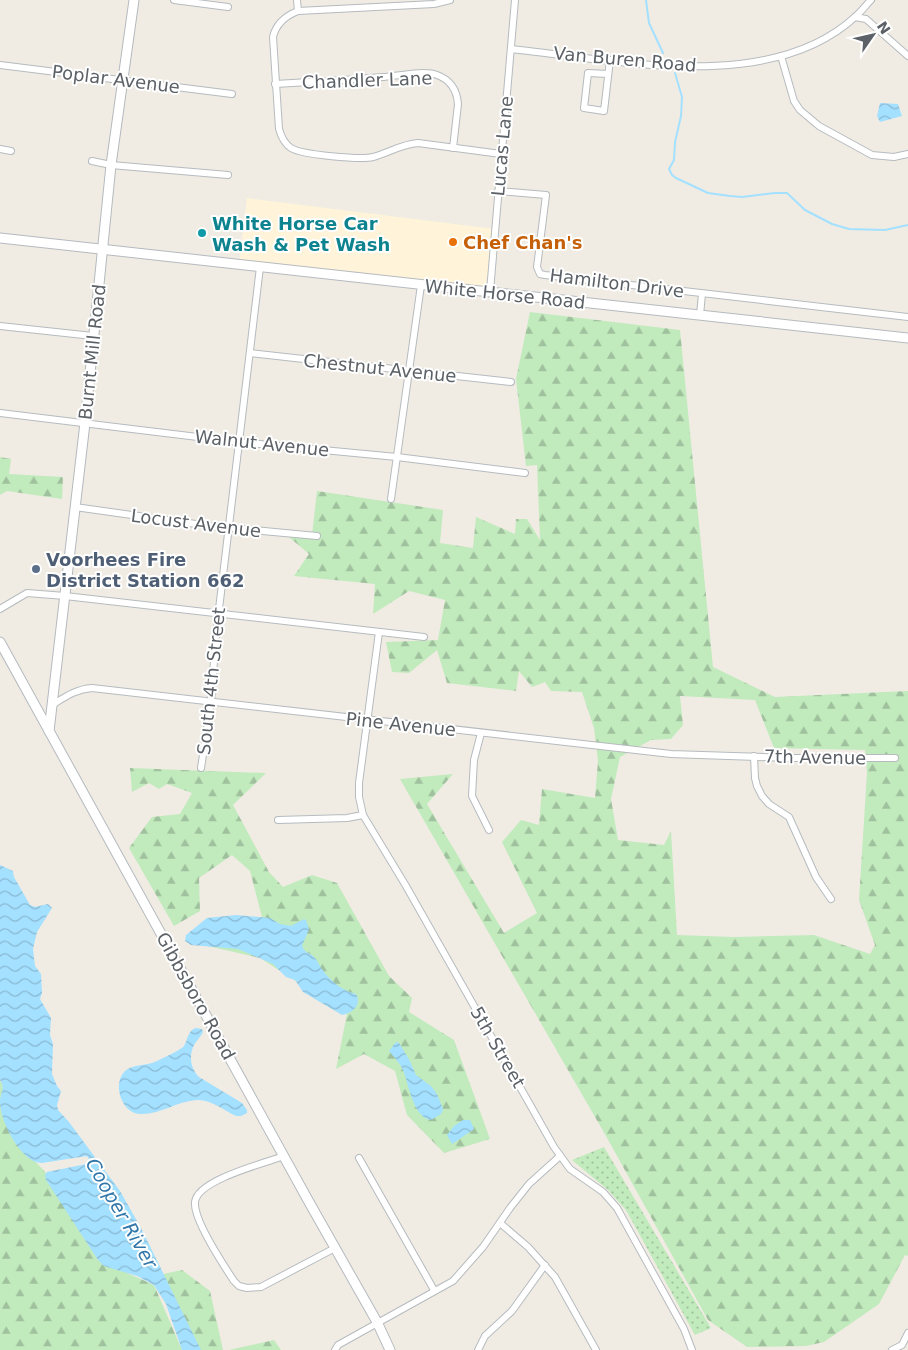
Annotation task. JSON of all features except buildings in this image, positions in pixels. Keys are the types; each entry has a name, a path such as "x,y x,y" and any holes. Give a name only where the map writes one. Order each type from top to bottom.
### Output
{"street":[{"name":"Burnt Mill Road","path":"49,731 85,423 111,165 134,0"},
{"path":"174,0 228,7"},
{"path":"297,0 298,11"},
{"path":"450,0 434,4 298,11 285,18 272,37 279,129 286,144 297,151 366,158 413,144 501,154"},
{"name":"Lucas Lane","path":"490,292 515,0"},
{"name":"Van Buren Road","path":"511,49 652,65 703,67 751,63 781,56 824,38 855,17 871,0"},
{"path":"855,17 866,19 908,56"},
{"path":"781,56 794,101 800,110 819,126 872,155 894,157 908,154"},
{"path":"608,74 588,73 584,108 604,111 610,60"},
{"name":"Poplar Avenue","path":"0,65 232,94"},
{"name":"Chandler Lane","path":"275,84 409,75 437,75 453,86 458,98 453,148"},
{"path":"0,149 12,151"},
{"path":"92,161 111,165 228,175"},
{"name":"Hamilton Drive","path":"498,191 546,195 537,268 540,274 908,317"},
{"name":"White Horse Road","path":"0,238 908,338"},
{"name":"South 4th Street","path":"201,768 211,702 218,613 260,267"},
{"path":"391,499 421,284"},
{"name":"Hamilton Drive","path":"700,315 702,294"},
{"path":"0,326 93,336"},
{"name":"Chestnut Avenue","path":"250,354 510,382"},
{"name":"Walnut Avenue","path":"0,412 239,442 397,457 524,473"},
{"name":"Locust Avenue","path":"75,507 229,528 317,536"},
{"path":"0,609 28,593 424,637"},
{"name":"5th Street","path":"379,632 359,783 360,806 363,815 406,886 560,1156 570,1169 603,1192 617,1208 684,1329 692,1350"},
{"name":"Gibbsboro Road","path":"0,642 377,1322 390,1350"},
{"name":"Pine Avenue","path":"52,705 71,693 84,688 92,688 671,754 754,756"},
{"path":"481,733 474,760 472,796 488,830"},
{"name":"7th Avenue","path":"831,899 816,877 789,817 770,804 756,786 754,756 894,758"},
{"path":"278,820 347,818 363,815"},
{"path":"284,1156 214,1181 201,1191 195,1202 195,1210 205,1232 234,1281 239,1286 253,1289 268,1284 335,1248"},
{"path":"335,1350 338,1345 377,1322 453,1281 483,1247 529,1184 560,1156"},
{"path":"359,1158 434,1290"},
{"path":"500,1222 516,1235 555,1277 596,1350"},
{"path":"478,1350 485,1336 512,1311 545,1265"},
{"path":"892,1350 904,1347 908,1333"}],"shaded area":[{"path":"247,198 495,229 490,291 239,264"}],"green space":[{"path":"530,312 680,330 713,667 775,697 908,691 908,1256 905,1255 879,1304 824,1342 806,1346 747,1347 708,1320 606,1136 400,779 453,774 427,804 504,933 537,913 502,842 521,820 539,825 542,789 595,798 598,761 594,728 582,692 551,691 545,682 532,687 519,671 516,691 447,683 437,650 409,673 392,672 386,642 438,640 445,600 409,591 373,614 375,584 294,576 309,554 289,537 312,535 317,491 443,510 440,543 473,548 476,517 515,534 516,519 527,519 540,540 537,465 526,466 516,379","holes":["680,696 755,700 774,748 865,750 867,773 859,900 875,945 870,954 814,935 733,937 677,935 671,831 664,845 618,840 611,799 620,757 651,740 671,739 683,725"]},
{"path":"0,457 11,459 9,474 63,477 62,499 7,491 0,495"},
{"path":"130,768 266,773 233,805 269,872 283,887 312,875 337,883 389,976 412,998 409,1012 454,1040 490,1139 444,1153 407,1115 395,1071 364,1054 336,1069 347,1014 260,958 185,941 207,918 262,917 250,871 232,855 199,878 200,911 174,926 129,848 152,817 180,814 192,793 167,784 159,789 149,783 132,792"},
{"path":"0,1081 2,1083 10,1134 46,1173 98,1260 154,1285 182,1350 0,1350"},
{"path":"604,1147 711,1328 695,1335 626,1210 608,1190 572,1160"},
{"path":"182,1270 210,1291 223,1350 195,1350 163,1274"},
{"path":"274,1340 281,1350 229,1350"}],"water":[{"path":"880,103 898,104 902,116 880,122 877,116"},
{"name":"Cooper River","path":"0,865 13,871 14,877 30,905 35,907 48,904 52,908 37,932 33,949 35,966 41,974 42,993 40,999 51,1018 50,1035 53,1044 52,1074 61,1091 57,1105 58,1110 120,1191 141,1228 201,1350 182,1350 166,1304 154,1285 137,1276 104,1266 98,1260 46,1180 45,1175 47,1172 91,1163 87,1156 42,1163 34,1161 19,1149 8,1130 0,1102 3,1088 0,1080"},
{"path":"236,915 270,918 280,924 291,926 304,919 306,920 309,929 302,946 303,948 314,957 333,981 346,991 356,994 358,1002 355,1008 342,1015 303,992 295,980 286,977 273,964 238,949 191,945 185,941 186,935 207,918"},
{"path":"196,1028 202,1029 203,1032 193,1046 191,1056 192,1065 196,1073 199,1077 242,1103 247,1113 236,1116 212,1103 202,1100 190,1101 163,1110 142,1114 135,1113 129,1109 124,1104 119,1090 121,1076 125,1071 132,1067 153,1063 179,1050 184,1046 191,1031"},
{"path":"396,1042 399,1043 410,1061 416,1075 431,1086 437,1094 443,1109 441,1114 431,1120 425,1118 416,1107 403,1070 399,1062 389,1051"},
{"path":"463,1120 470,1120 474,1129 452,1144 447,1135 454,1126"}],"waterway":[{"path":"646,0 649,23 663,53"},
{"path":"675,73 682,97 681,116 675,142 674,160 669,169 676,178 708,193 730,196 742,197 787,193 805,210 832,224 849,229 885,230 908,225"}],"place":[{"name":"White Horse Car Wash & Pet Wash","path":"202,233"},
{"name":"Chef Chan's","path":"453,242"},
{"name":"Voorhees Fire District Station 662","path":"36,569"}]}
